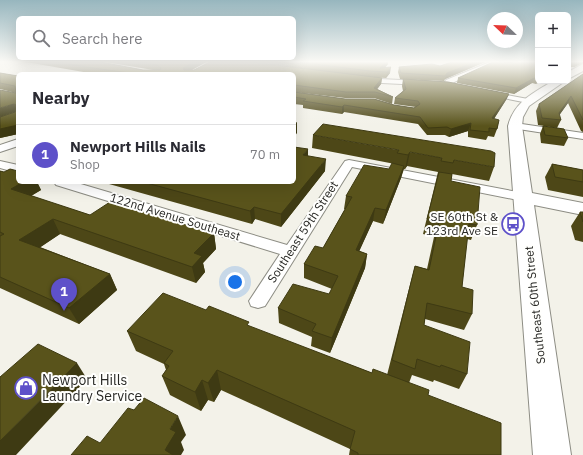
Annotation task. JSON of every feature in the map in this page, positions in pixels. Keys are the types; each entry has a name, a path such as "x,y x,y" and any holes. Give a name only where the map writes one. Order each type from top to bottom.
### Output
{"street":[{"path":"390,83 390,91"},
{"path":"411,83 461,87"},
{"path":"440,85 446,83"},
{"name":"Southeast 60th Street","path":"552,455 515,126 518,112 528,101 555,84"},
{"path":"483,91 528,101"},
{"path":"515,126 583,136"},
{"path":"0,150 16,143"},
{"name":"Southeast 59th Street","path":"258,301 349,163 523,197"},
{"path":"0,164 16,168"},
{"name":"122nd Avenue Southeast","path":"86,185 290,251"},
{"path":"523,197 583,209"}],"building":[{"path":"1,83 16,83 16,93 15,86"},
{"path":"296,83 378,83 374,88 393,97 375,92 346,92 296,85"},
{"path":"404,83 454,83 509,94 492,118 499,120 497,129 489,128 489,132 470,130 471,123 451,129 447,127 428,128 420,117 344,105 342,107 303,101 306,99 296,97 296,92 345,99 374,99 394,105 414,108 420,104 418,101 395,98 406,89"},
{"path":"488,83 525,83 516,88"},
{"path":"583,83 583,120 571,96 559,113 561,120 542,118 539,104 568,84"},
{"path":"0,90 16,93 16,105 14,104 0,108"},
{"path":"16,105 16,125 0,129 0,117 15,112"},
{"path":"323,124 491,151 495,153 494,167 454,160 453,163 441,161 442,158 410,152 408,155 397,153 399,150 313,135"},
{"path":"543,126 564,129 568,138 545,135"},
{"path":"296,147 308,149 303,155 326,159 281,214 254,207 250,211 150,184 296,184"},
{"path":"392,163 404,166 386,210 375,208 356,250 367,254 332,338 312,331 316,324 278,308 293,284 329,294 338,276 304,264 315,246 323,248 352,197 346,196 364,165 389,169"},
{"path":"552,164 583,170 583,182 555,177"},
{"path":"10,169 16,170 16,184 20,184 11,189 90,215 110,202 214,233 194,253 202,256 192,267 53,219 19,240 110,274 69,308 0,277 0,236 4,234 0,232 0,171 4,172"},
{"path":"439,172 452,174 451,181 480,187 477,225 469,224 462,287 473,290 472,314 427,303 424,325 470,342 467,374 417,359 415,369 392,360 415,266 429,270 439,222 427,219"},
{"path":"580,212 583,212 583,222"},
{"path":"163,293 206,310 209,306 249,322 247,325 372,373 373,369 429,390 428,395 501,423 501,455 358,455 358,453 350,449 355,431 217,370 208,383 202,380 195,392 162,376 169,366 164,363 173,351 127,331"},
{"path":"38,344 77,363 0,441 0,377"},
{"path":"144,398 178,416 170,429 176,432 165,450 173,455 71,455 87,436 100,443 128,408 134,410"}],"place":[{"name":"SE 60th St & 123rd Ave SE","path":"513,224"},
{"name":"Newport Hills Nails","path":"64,311"},
{"name":"Newport Hills Laundry Service","path":"26,388"}]}
